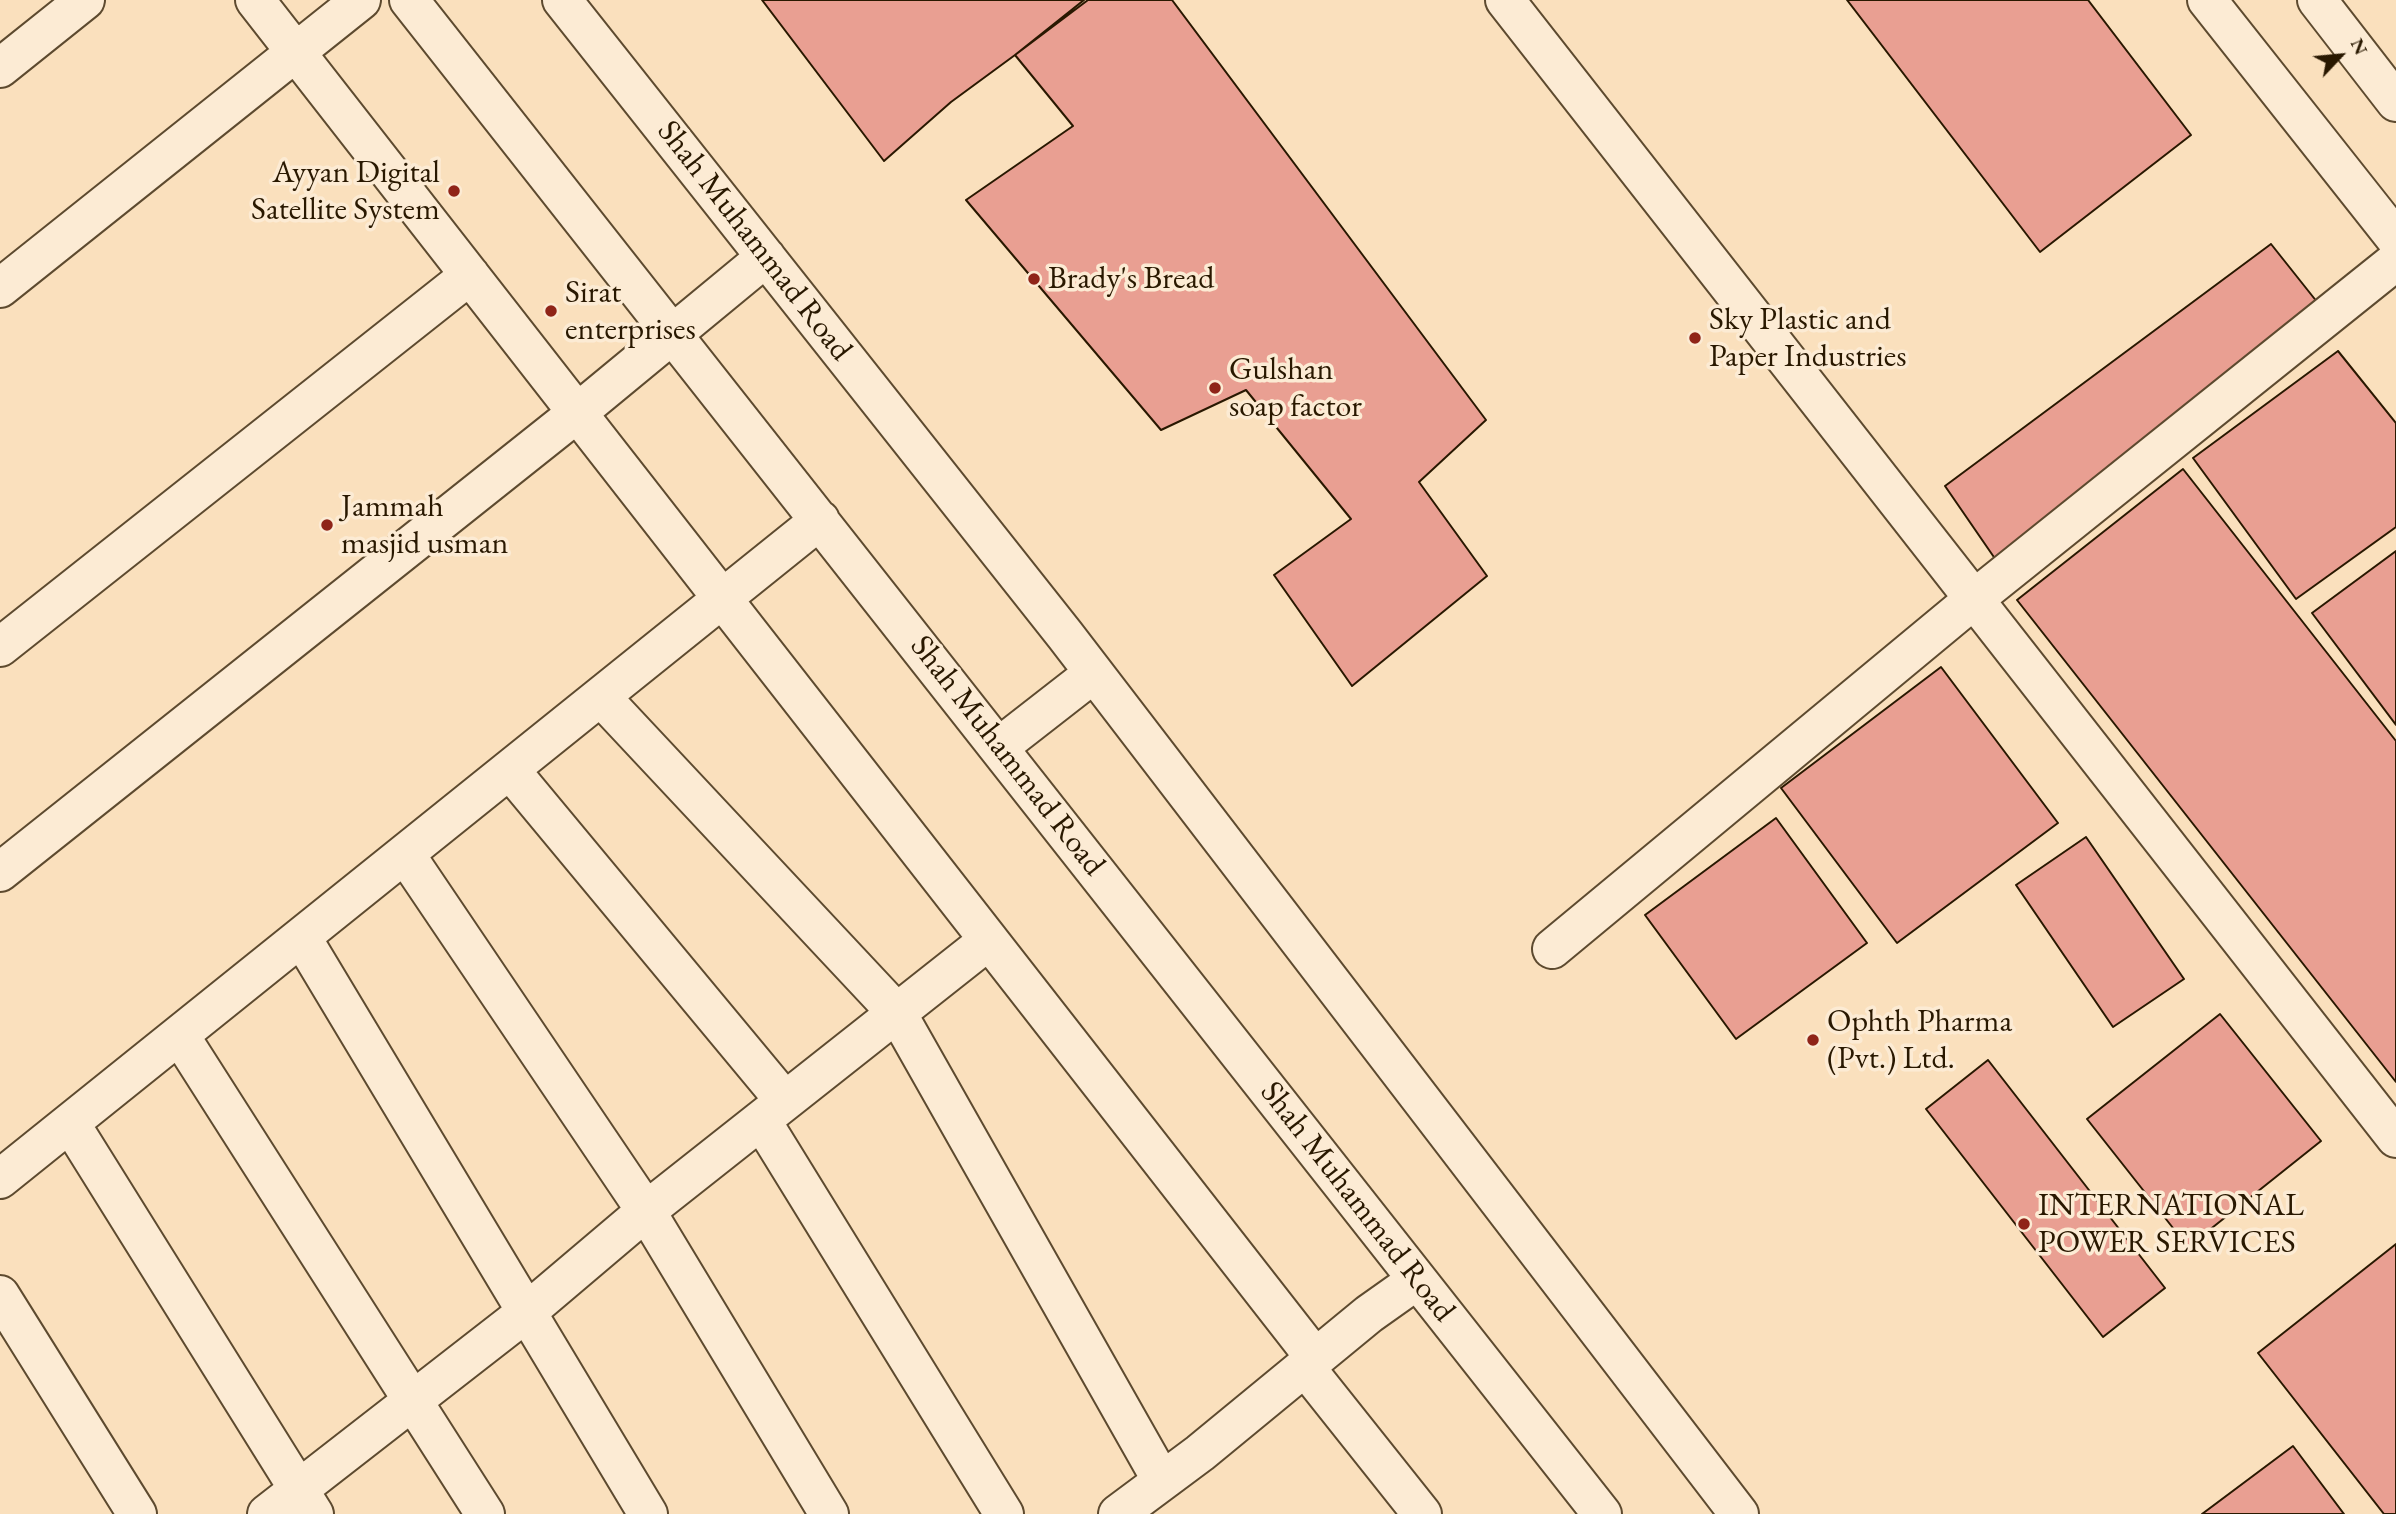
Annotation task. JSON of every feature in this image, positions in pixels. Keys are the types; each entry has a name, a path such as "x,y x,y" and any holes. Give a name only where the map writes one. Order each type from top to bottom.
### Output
{"street":[{"path":"0,68 85,0"},
{"path":"256,0 989,940 1311,1363 1422,1514"},
{"path":"0,288 361,0"},
{"name":"Shah Muhammad Road","path":"410,0 1602,1514"},
{"name":"Shah Muhammad Road","path":"562,0 1094,673 1739,1514"},
{"path":"1505,0 2396,1138"},
{"path":"2207,0 2396,239"},
{"path":"2317,0 2396,102"},
{"path":"0,872 577,413 766,257"},
{"path":"1552,950 1973,600 2396,261"},
{"path":"0,647 470,275"},
{"path":"0,1179 820,520"},
{"path":"999,747 1094,673"},
{"path":"601,697 897,1013 1162,1481"},
{"path":"510,770 773,1110 1004,1514"},
{"path":"405,854 646,1211 829,1514"},
{"path":"302,938 648,1514"},
{"path":"267,1514 307,1502 413,1402 528,1311 646,1211 989,940"},
{"path":"180,1036 485,1514"},
{"path":"70,1123 307,1502"},
{"path":"1118,1514 1311,1363 1369,1314 1417,1280"},
{"path":"0,1294 137,1514"}],"building":[{"path":"762,0 1084,0 951,102 884,161"},
{"path":"1088,0 1172,0 1486,420 1419,482 1487,576 1352,686 1274,575 1351,519 1246,390 1161,430 966,200 1073,126 1015,55"},
{"path":"1847,0 2088,0 2191,135 2040,252"},
{"path":"2271,244 2333,322 2009,579 1945,486"},
{"path":"2338,351 2396,423 2396,527 2296,599 2193,458"},
{"path":"2183,469 2396,741 2396,1082 2017,600"},
{"path":"2396,551 2396,725 2312,613"},
{"path":"1941,667 2058,823 1897,943 1781,788"},
{"path":"1776,818 1867,943 1736,1039 1645,915"},
{"path":"2086,837 2184,979 2113,1027 2016,885"},
{"path":"2220,1014 2321,1141 2188,1247 2087,1119"},
{"path":"1988,1060 2165,1288 2103,1337 1926,1109"},
{"path":"2396,1244 2396,1514 2384,1514 2258,1353"},
{"path":"2293,1446 2344,1514 2202,1514"}],"place":[{"name":"Ayyan Digital Satellite System","path":"454,191"},
{"name":"Brady's Bread","path":"1034,279"},
{"name":"Sirat enterprises","path":"551,311"},
{"name":"Sky Plastic and Paper Industries","path":"1695,338"},
{"name":"Gulshan soap factor","path":"1215,388"},
{"name":"Jammah masjid usman","path":"327,525"},
{"name":"Ophth Pharma (Pvt.) Ltd.","path":"1813,1040"},
{"name":"INTERNATIONAL POWER SERVICES","path":"2024,1224"}]}
